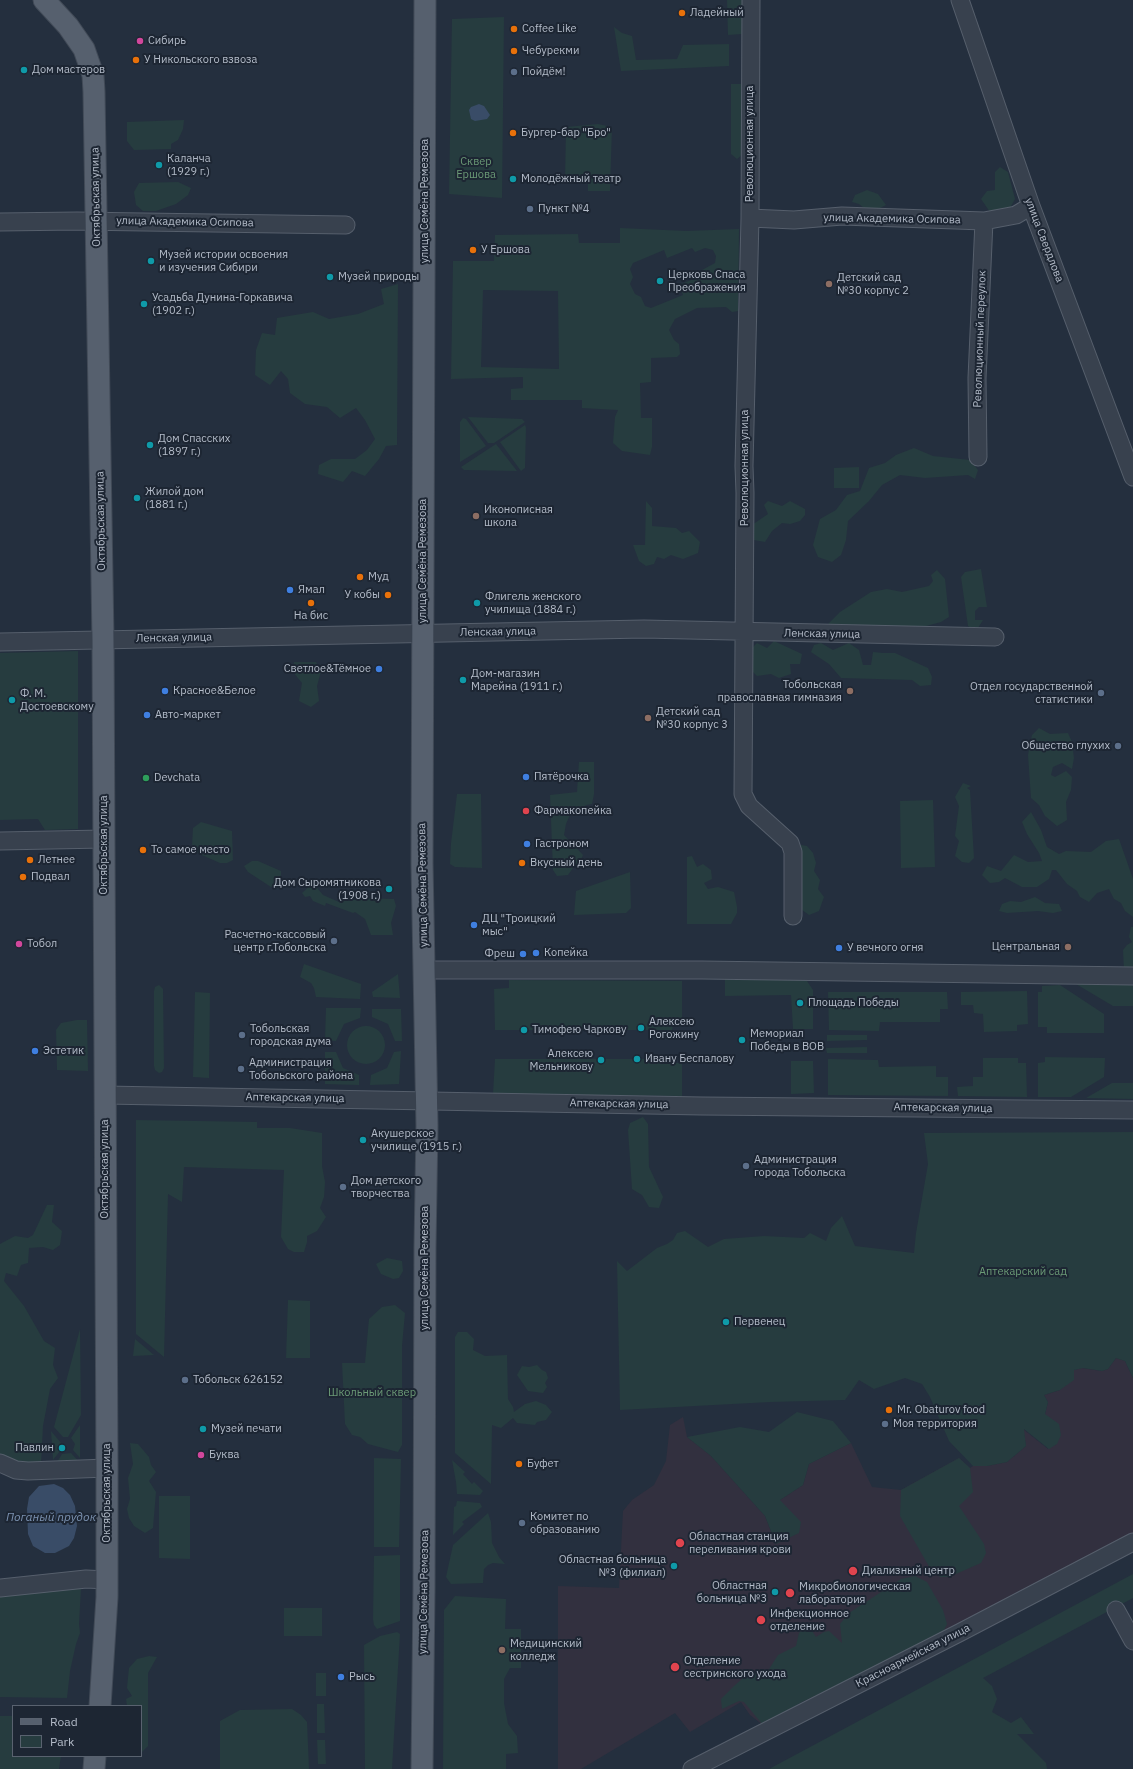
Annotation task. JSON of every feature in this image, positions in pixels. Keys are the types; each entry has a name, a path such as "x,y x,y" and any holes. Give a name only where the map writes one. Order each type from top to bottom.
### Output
{"main road":[{"name":"Октябрьская улица","path":"44,0 61,18 84,49 93,75 97,221 103,640 108,1468 107,1580 100,1705"},
{"path":"50,0 61,18"},
{"name":"улица Семёна Ремезова","path":"422,1769 427,1100 422,863 425,0"},
{"path":"94,1769 95,1757"}],"street":[{"name":"Революционная улица","path":"751,0 750,218 744,466 743,794 749,806 790,844 793,852 794,916"},
{"name":"улица Свердлова","path":"960,0 1031,206 1133,477"},
{"name":"улица Академика Осипова","path":"750,218 794,220 842,216 984,221 1016,214 1031,206"},
{"name":"улица Академика Осипова","path":"0,222 97,221 346,225"},
{"name":"Революционный переулок","path":"978,457 977,378 984,221"},
{"name":"Ленская улица","path":"0,642 644,629 995,637"},
{"path":"0,841 104,839"},
{"path":"425,970 702,970 1133,976"},
{"name":"Аптекарская улица","path":"105,1095 702,1106 1133,1110"},
{"path":"0,1463 16,1470 28,1471 108,1468"},
{"name":"Красноармейская улица","path":"692,1769 959,1633 1133,1542"},
{"path":"0,1588 86,1580 107,1580"},
{"path":"1116,1610 1133,1641"}],"shaded area":[{"path":"1116,1358 1125,1361 1133,1378 1133,1535 881,1665 802,1702 763,1725 750,1715 741,1702 690,1732 675,1713 581,1769 558,1769 558,1586 619,1588 623,1511 632,1500 654,1485 666,1461 670,1425 683,1417 687,1437 711,1456 765,1516 776,1544 780,1500 803,1485 809,1464 851,1443 872,1487 901,1490 959,1458 970,1468 973,1466 987,1466 1007,1462 1026,1446 1023,1429 1048,1449 1045,1414 1048,1402 1044,1395 1060,1390 1074,1370 1082,1368 1102,1371 1108,1369"}],"green space":[{"path":"727,0 742,0 742,34 728,35"},
{"name":"Сквер Ершова","path":"504,17 502,198 449,194 452,19"},
{"path":"614,27 622,33 632,36 636,60 677,59 683,45 729,44 729,66 621,71"},
{"path":"731,84 741,84 743,154 737,159 731,154"},
{"path":"184,120 183,129 178,140 171,144 171,149 134,150 127,141 127,122"},
{"path":"598,124 612,127 610,191 588,191 588,183 565,182 566,127"},
{"path":"1000,167 1008,172 1015,199 1010,208 990,212 981,199 987,191 995,190 995,172"},
{"path":"178,182 191,188 188,195 176,204 156,211 143,211 136,205 134,192 139,183"},
{"path":"867,190 878,194 886,205 876,210 865,209 859,204 852,202 855,195"},
{"path":"620,228 686,231 739,229 738,311 732,312 726,307 697,308 675,319 669,330 674,340 679,344 680,354 677,357 651,358 651,382 640,383 641,418 652,418 652,447 650,455 622,451 613,443 615,417 618,410 582,408 582,400 511,400 511,389 523,388 523,377 451,379 453,261 494,261 495,235 578,234 579,243 620,243","holes":["692,248 695,252 705,248 713,250 716,256 715,263 702,270 703,275 679,285 683,295 651,308 645,306 641,297 635,294 630,284 633,277 630,269 633,263 664,250 667,258","483,290 558,291 559,369 481,367"]},
{"path":"398,284 397,445 386,446 379,459 365,476 352,471 343,482 318,474 319,465 331,459 355,459 367,450 375,439 365,420 356,408 340,418 327,407 305,404 290,393 288,379 281,371 270,385 255,375 256,350 262,333 275,335 277,318 313,312 329,319 358,314 384,304 381,289"},
{"path":"468,417 522,419 525,422 494,443 488,443"},
{"path":"463,418 466,419 486,446 460,462 460,422"},
{"path":"525,425 525,468 521,471 500,442"},
{"path":"496,444 517,471 464,470 461,467"},
{"path":"914,448 933,456 970,460 978,470 975,479 968,475 925,478 900,475 882,485 869,501 848,521 846,540 841,555 832,562 818,557 813,545 820,519 836,510 847,495 860,491 869,468 885,463 896,455"},
{"path":"859,467 859,488 834,488 834,468"},
{"path":"646,501 652,508 652,526 676,528 682,533 689,531 700,542 698,553 683,559 671,555 664,559 657,557 654,564 646,566 639,561 633,545 645,545"},
{"path":"768,501 782,506 790,501 805,509 805,515 800,521 790,524 782,523 772,531 765,542 754,540 752,525 768,514 764,505"},
{"path":"981,569 987,607 979,607 975,611 975,620 983,620 978,628 971,628 968,626 961,577 965,572"},
{"path":"937,570 945,579 949,617 941,622 926,626 861,629 826,626 840,612 871,592 887,589 902,592 929,586 933,581 931,575"},
{"path":"774,641 802,654 800,664 790,664 791,674 779,678 771,674 757,676 748,667 749,651 757,643 767,648"},
{"path":"821,643 833,650 849,643 859,650 863,665 871,665 873,652 895,653 928,668 932,677 931,685 920,686 912,680 841,678 829,664 811,652 814,645"},
{"path":"78,651 78,829 45,830 38,819 0,820 0,653"},
{"path":"294,662 316,662 321,671 317,686 319,701 311,707 299,701 302,683 293,672"},
{"path":"1039,728 1050,734 1068,733 1072,742 1074,758 1072,769 1062,763 1053,767 1051,775 1055,777 1066,771 1072,777 1071,790 1066,802 1067,820 1057,826 1045,816 1039,805 1031,798 1028,755 1032,735"},
{"path":"579,762 594,762 594,794 592,804 586,805 579,813 572,810 566,824 564,835 583,855 580,862 568,875 557,876 553,870 550,795 577,792"},
{"path":"963,783 971,786 967,788 970,790 974,858 969,863 962,862 955,856 959,841 955,836 959,806 955,797"},
{"path":"457,794 481,794 482,868 455,867 450,864"},
{"path":"933,800 935,867 901,868 900,801"},
{"path":"1031,812 1041,830 1047,847 1059,854 1066,851 1091,852 1106,841 1119,839 1133,879 1133,917 1125,911 1121,903 1114,899 1109,889 1097,893 1089,902 1080,897 1077,891 1067,884 1056,870 1052,870 1049,879 1037,887 1022,887 1005,878 999,882 990,883 982,875 987,866 1001,871 1014,855 1028,862 1042,861 1022,822"},
{"path":"201,822 232,831 233,860 227,863 220,863 195,852 192,846 193,828"},
{"path":"801,845 807,846 813,853 816,863 814,871 820,880 818,889 824,897 819,911 809,915 798,907 797,860"},
{"path":"692,856 697,867 703,864 711,870 712,879 704,883 708,889 718,887 734,892 737,913 731,924 687,924 687,857"},
{"path":"252,861 258,861 281,871 281,875 274,886 271,887 248,872 244,866"},
{"path":"630,872 631,908 626,913 574,915 576,891"},
{"path":"313,883 323,895 339,902 339,900 355,900 356,898 394,899 396,906 391,923 393,935 371,935 365,919 355,912 353,913 326,903 325,906 313,901 310,896 305,897 302,893"},
{"path":"1035,897 1045,903 1059,904 1062,911 1053,913 1038,911 1007,913 999,911 1002,904 1010,901 1021,902"},
{"path":"1131,927 1133,927 1133,970 1124,971 1123,950 1132,942 1129,937"},
{"path":"304,964 361,984 360,999 316,997 311,983 300,977"},
{"path":"398,974 400,998 373,997 372,992"},
{"path":"725,978 805,978 813,990 813,1029 793,1029 791,995 725,996"},
{"path":"509,980 682,981 682,1026 673,1026 672,1030 495,1030 494,989 509,988"},
{"path":"1133,983 1133,1006 1113,1006 1076,984"},
{"path":"159,985 163,989 164,1068 162,1072 159,1073 155,1070 154,1066 154,991 155,987"},
{"path":"1060,985 1104,1014 1104,1033 1047,1033 1047,1027 1038,1027 1038,992 1042,992 1042,986"},
{"path":"1027,991 1028,1024 1017,1025 1017,1031 984,1032 983,1014 974,1013 973,1005 961,1005 961,992"},
{"path":"195,992 210,993 209,1078 193,1077"},
{"path":"828,992 947,992 948,1009 940,1009 940,1022 880,1022 879,1031 829,1030"},
{"path":"326,1008 361,1008 360,1018 344,1024 336,1041 325,1040"},
{"path":"372,1009 401,1009 402,1041 395,1041 388,1024 372,1017"},
{"path":"87,1020 88,1071 57,1070 56,1030 61,1023"},
{"path":"362,1026 370,1026 380,1031 384,1038 384,1052 380,1059 370,1064 362,1064 352,1059 350,1056 347,1049 347,1041 352,1031 355,1029"},
{"path":"827,1035 867,1035 867,1040 827,1041"},
{"path":"867,1047 867,1053 827,1053 826,1048"},
{"path":"401,1051 399,1084 370,1085 371,1075 387,1068 394,1052"},
{"path":"325,1052 336,1052 343,1068 359,1075 359,1085 325,1084"},
{"path":"1045,1057 1105,1058 1104,1077 1071,1097 1038,1097 1038,1063 1045,1062"},
{"path":"983,1058 1018,1058 1018,1063 1026,1063 1027,1097 958,1096 957,1087 973,1086 973,1077 983,1077"},
{"path":"495,1059 671,1059 672,1063 682,1063 682,1096 493,1094"},
{"path":"828,1059 878,1060 879,1067 936,1066 936,1077 948,1077 948,1096 828,1095"},
{"path":"791,1061 813,1061 814,1093 791,1094"},
{"path":"1112,1083 1133,1083 1133,1099 1086,1098"},
{"path":"643,1117 648,1124 649,1167 663,1197 659,1208 649,1207 642,1195 632,1189 628,1130 630,1123"},
{"path":"136,1120 257,1122 257,1128 290,1128 322,1133 322,1166 325,1182 324,1197 320,1208 326,1217 317,1231 307,1236 304,1252 294,1252 288,1249 281,1237 284,1170 184,1167 182,1202 168,1194 164,1357 136,1334"},
{"name":"Аптекарский сад","path":"1133,1132 1133,1378 1125,1361 1116,1358 1108,1369 1102,1371 1083,1368 1074,1370 1074,1380 1060,1390 1044,1395 1048,1402 1045,1414 1059,1424 1061,1435 1057,1444 1049,1449 1024,1429 1026,1446 1007,1462 987,1466 973,1466 949,1441 930,1397 922,1384 905,1378 874,1389 859,1380 845,1400 770,1402 620,1410 617,1261 627,1271 657,1248 673,1240 677,1233 685,1231 708,1247 724,1239 764,1236 804,1238 810,1233 826,1241 831,1228 842,1216 855,1246 914,1253 928,1164 924,1133"},
{"path":"47,1205 54,1205 52,1222 62,1231 60,1245 53,1250 43,1247 29,1248 28,1263 21,1265 17,1276 6,1273 4,1281 24,1306 44,1341 55,1348 53,1365 58,1378 50,1389 43,1426 41,1464 20,1466 0,1456 0,1244 15,1236 28,1238 33,1235"},
{"path":"387,1258 402,1261 403,1271 399,1278 393,1279 381,1274 376,1264"},
{"path":"288,1300 310,1301 310,1358 286,1358"},
{"name":"Школьный сквер","path":"395,1305 405,1313 402,1346 402,1445 398,1452 368,1444 360,1437 352,1435 345,1424 342,1363 365,1363 369,1319 382,1307"},
{"path":"80,1329 81,1415 68,1437 63,1437 54,1427"},
{"path":"458,1332 467,1332 474,1339 473,1350 485,1356 507,1355 508,1399 514,1412 525,1404 536,1401 546,1405 552,1412 546,1420 537,1422 535,1425 517,1423 513,1418 501,1428 492,1425 491,1484 455,1453 455,1337"},
{"path":"135,1339 154,1355 133,1356"},
{"path":"537,1365 546,1372 548,1378 545,1383 547,1387 543,1393 528,1391 517,1375 522,1366 529,1367"},
{"path":"797,1412 833,1421 851,1443 809,1464 803,1485 780,1500 801,1522 799,1533 776,1544 765,1516 711,1456 687,1437 740,1427 769,1432"},
{"path":"80,1425 80,1458 73,1450 75,1444 71,1438"},
{"path":"51,1431 61,1443 59,1447 60,1451 53,1460"},
{"path":"130,1443 138,1444 149,1457 151,1465 156,1472 149,1481 156,1492 153,1528 145,1533 134,1526 129,1518 127,1509 130,1499 128,1478 133,1464"},
{"path":"71,1453 82,1465 54,1467 62,1454"},
{"path":"374,1458 401,1459 399,1547 374,1547"},
{"path":"959,1458 970,1468 973,1492 959,1506 984,1544 986,1553 981,1563 949,1577 940,1577 931,1570 900,1516 901,1490"},
{"path":"452,1460 465,1472 463,1474 472,1484 474,1482 483,1491 480,1495 457,1494"},
{"path":"159,1496 190,1496 190,1559 159,1558"},
{"path":"457,1501 480,1503 482,1507 462,1522 464,1524 453,1535 454,1507 456,1506"},
{"path":"488,1513 491,1522 492,1543 499,1557 505,1564 493,1563 488,1565 484,1569 483,1583 451,1584 446,1577 453,1545"},
{"path":"400,1555 400,1621 377,1629 374,1625 373,1619 374,1556"},
{"path":"1133,1574 1133,1598 983,1678 992,1686 997,1699 992,1712 1011,1723 1021,1717 1034,1734 1017,1734 1046,1763 1047,1769 769,1769"},
{"path":"915,1576 927,1582 943,1610 947,1624 943,1632 881,1665 802,1702 763,1725 744,1702 739,1701 722,1709 721,1699 734,1686 751,1671 766,1674 778,1655 796,1646 799,1633 804,1628 812,1631 816,1637 829,1631 842,1643 840,1624 849,1613 901,1579"},
{"path":"81,1588 80,1633 70,1671 67,1698 0,1697 0,1596"},
{"path":"455,1596 506,1599 505,1629 521,1629 521,1668 510,1668 504,1679 504,1703 508,1724 517,1736 518,1753 506,1754 506,1769 443,1769 444,1610"},
{"path":"284,1608 322,1608 322,1636 284,1636"},
{"path":"397,1632 400,1634 392,1769 365,1769 364,1645 380,1636"},
{"path":"149,1656 157,1657 148,1673 148,1746 142,1752 142,1705 127,1705 126,1699 132,1696 127,1688 129,1668 137,1659"},
{"path":"316,1673 326,1673 326,1696 316,1696"},
{"path":"317,1704 324,1704 325,1733 317,1733"},
{"path":"292,1709 301,1715 307,1722 309,1769 220,1769 220,1721 240,1710"},
{"path":"0,1716 12,1716 12,1757 61,1757 59,1769 0,1769"},
{"path":"317,1740 325,1740 326,1764 318,1764"}],"water":[{"path":"479,104 484,106 490,115 487,119 475,121 471,119 469,110 471,107"},
{"name":"Поганый прудок","path":"54,1484 63,1488 70,1495 75,1506 77,1526 74,1538 69,1546 55,1553 45,1553 33,1546 28,1534 27,1509 29,1497 39,1486"}],"place":[{"name":"Ладейный","path":"682,13"},
{"name":"Coffee Like","path":"514,29"},
{"name":"Сибирь","path":"140,41"},
{"name":"Чебурекми","path":"514,51"},
{"name":"У Никольского взвоза","path":"136,60"},
{"name":"Дом мастеров","path":"24,70"},
{"name":"Пойдём!","path":"514,72"},
{"name":"Бургер-бар \"Бро\"","path":"513,133"},
{"name":"Каланча (1929 г.)","path":"159,165"},
{"name":"Молодёжный театр","path":"513,179"},
{"name":"Пункт №4","path":"530,209"},
{"name":"У Ершова","path":"473,250"},
{"name":"Музей истории освоения и изучения Сибири","path":"151,261"},
{"name":"Музей природы","path":"330,277"},
{"name":"Церковь Спаса Преображения","path":"660,281"},
{"name":"Детский сад №30 корпус 2","path":"829,284"},
{"name":"Усадьба Дунина-Горкавича (1902 г.)","path":"144,304"},
{"name":"Дом Спасских (1897 г.)","path":"150,445"},
{"name":"Жилой дом (1881 г.)","path":"137,498"},
{"name":"Иконописная школа","path":"476,516"},
{"name":"Муд","path":"360,577"},
{"name":"Ямал","path":"290,590"},
{"name":"У кобы","path":"388,595"},
{"name":"На бис","path":"311,603"},
{"name":"Флигель женского училища (1884 г.)","path":"477,603"},
{"name":"Светлое&Тёмное","path":"379,669"},
{"name":"Дом-магазин Марейна (1911 г.)","path":"463,680"},
{"name":"Красное&Белое","path":"165,691"},
{"name":"Тобольская православная гимназия","path":"850,691"},
{"name":"Отдел государственной статистики","path":"1101,693"},
{"name":"Ф. М. Достоевскому","path":"12,700"},
{"name":"Авто-маркет","path":"147,715"},
{"name":"Детский сад №30 корпус 3","path":"648,718"},
{"name":"Общество глухих","path":"1118,746"},
{"name":"Пятёрочка","path":"526,777"},
{"name":"Devchata","path":"146,778"},
{"name":"Фармакопейка","path":"526,811"},
{"name":"Гастроном","path":"527,844"},
{"name":"То самое место","path":"143,850"},
{"name":"Летнее","path":"30,860"},
{"name":"Вкусный день","path":"522,863"},
{"name":"Подвал","path":"23,877"},
{"name":"Дом Сыромятникова (1908 г.)","path":"389,889"},
{"name":"ДЦ \"Троицкий мыс\"","path":"474,925"},
{"name":"Расчетно-кассовый центр г.Тобольска","path":"334,941"},
{"name":"Тобол","path":"19,944"},
{"name":"Центральная","path":"1068,947"},
{"name":"У вечного огня","path":"839,948"},
{"name":"Копейка","path":"536,953"},
{"name":"Фреш","path":"523,954"},
{"name":"Площадь Победы","path":"800,1003"},
{"name":"Алексею Рогожину","path":"641,1028"},
{"name":"Тимофею Чаркову","path":"524,1030"},
{"name":"Тобольская городская дума","path":"242,1035"},
{"name":"Мемориал Победы в ВОВ","path":"742,1040"},
{"name":"Эстетик","path":"35,1051"},
{"name":"Ивану Беспалову","path":"637,1059"},
{"name":"Алексею Мельникову","path":"601,1060"},
{"name":"Администрация Тобольского района","path":"241,1069"},
{"name":"Акушерское училище (1915 г.)","path":"363,1140"},
{"name":"Администрация города Тобольска","path":"746,1166"},
{"name":"Дом детского творчества","path":"343,1187"},
{"name":"Первенец","path":"726,1322"},
{"name":"Тобольск 626152","path":"185,1380"},
{"name":"Mr. Obaturov food","path":"889,1410"},
{"name":"Моя территория","path":"885,1424"},
{"name":"Музей печати","path":"203,1429"},
{"name":"Павлин","path":"62,1448"},
{"name":"Буква","path":"201,1455"},
{"name":"Буфет","path":"519,1464"},
{"name":"Комитет по образованию","path":"522,1523"},
{"name":"Областная станция переливания крови","path":"680,1543"},
{"name":"Областная больница №3 (филиал)","path":"674,1566"},
{"name":"Диализный центр","path":"853,1571"},
{"name":"Областная больница №3","path":"775,1592"},
{"name":"Микробиологическая лаборатория","path":"790,1593"},
{"name":"Инфекционное отделение","path":"761,1620"},
{"name":"Медицинский колледж","path":"502,1650"},
{"name":"Отделение сестринского ухода","path":"675,1667"},
{"name":"Рысь","path":"341,1677"}]}
